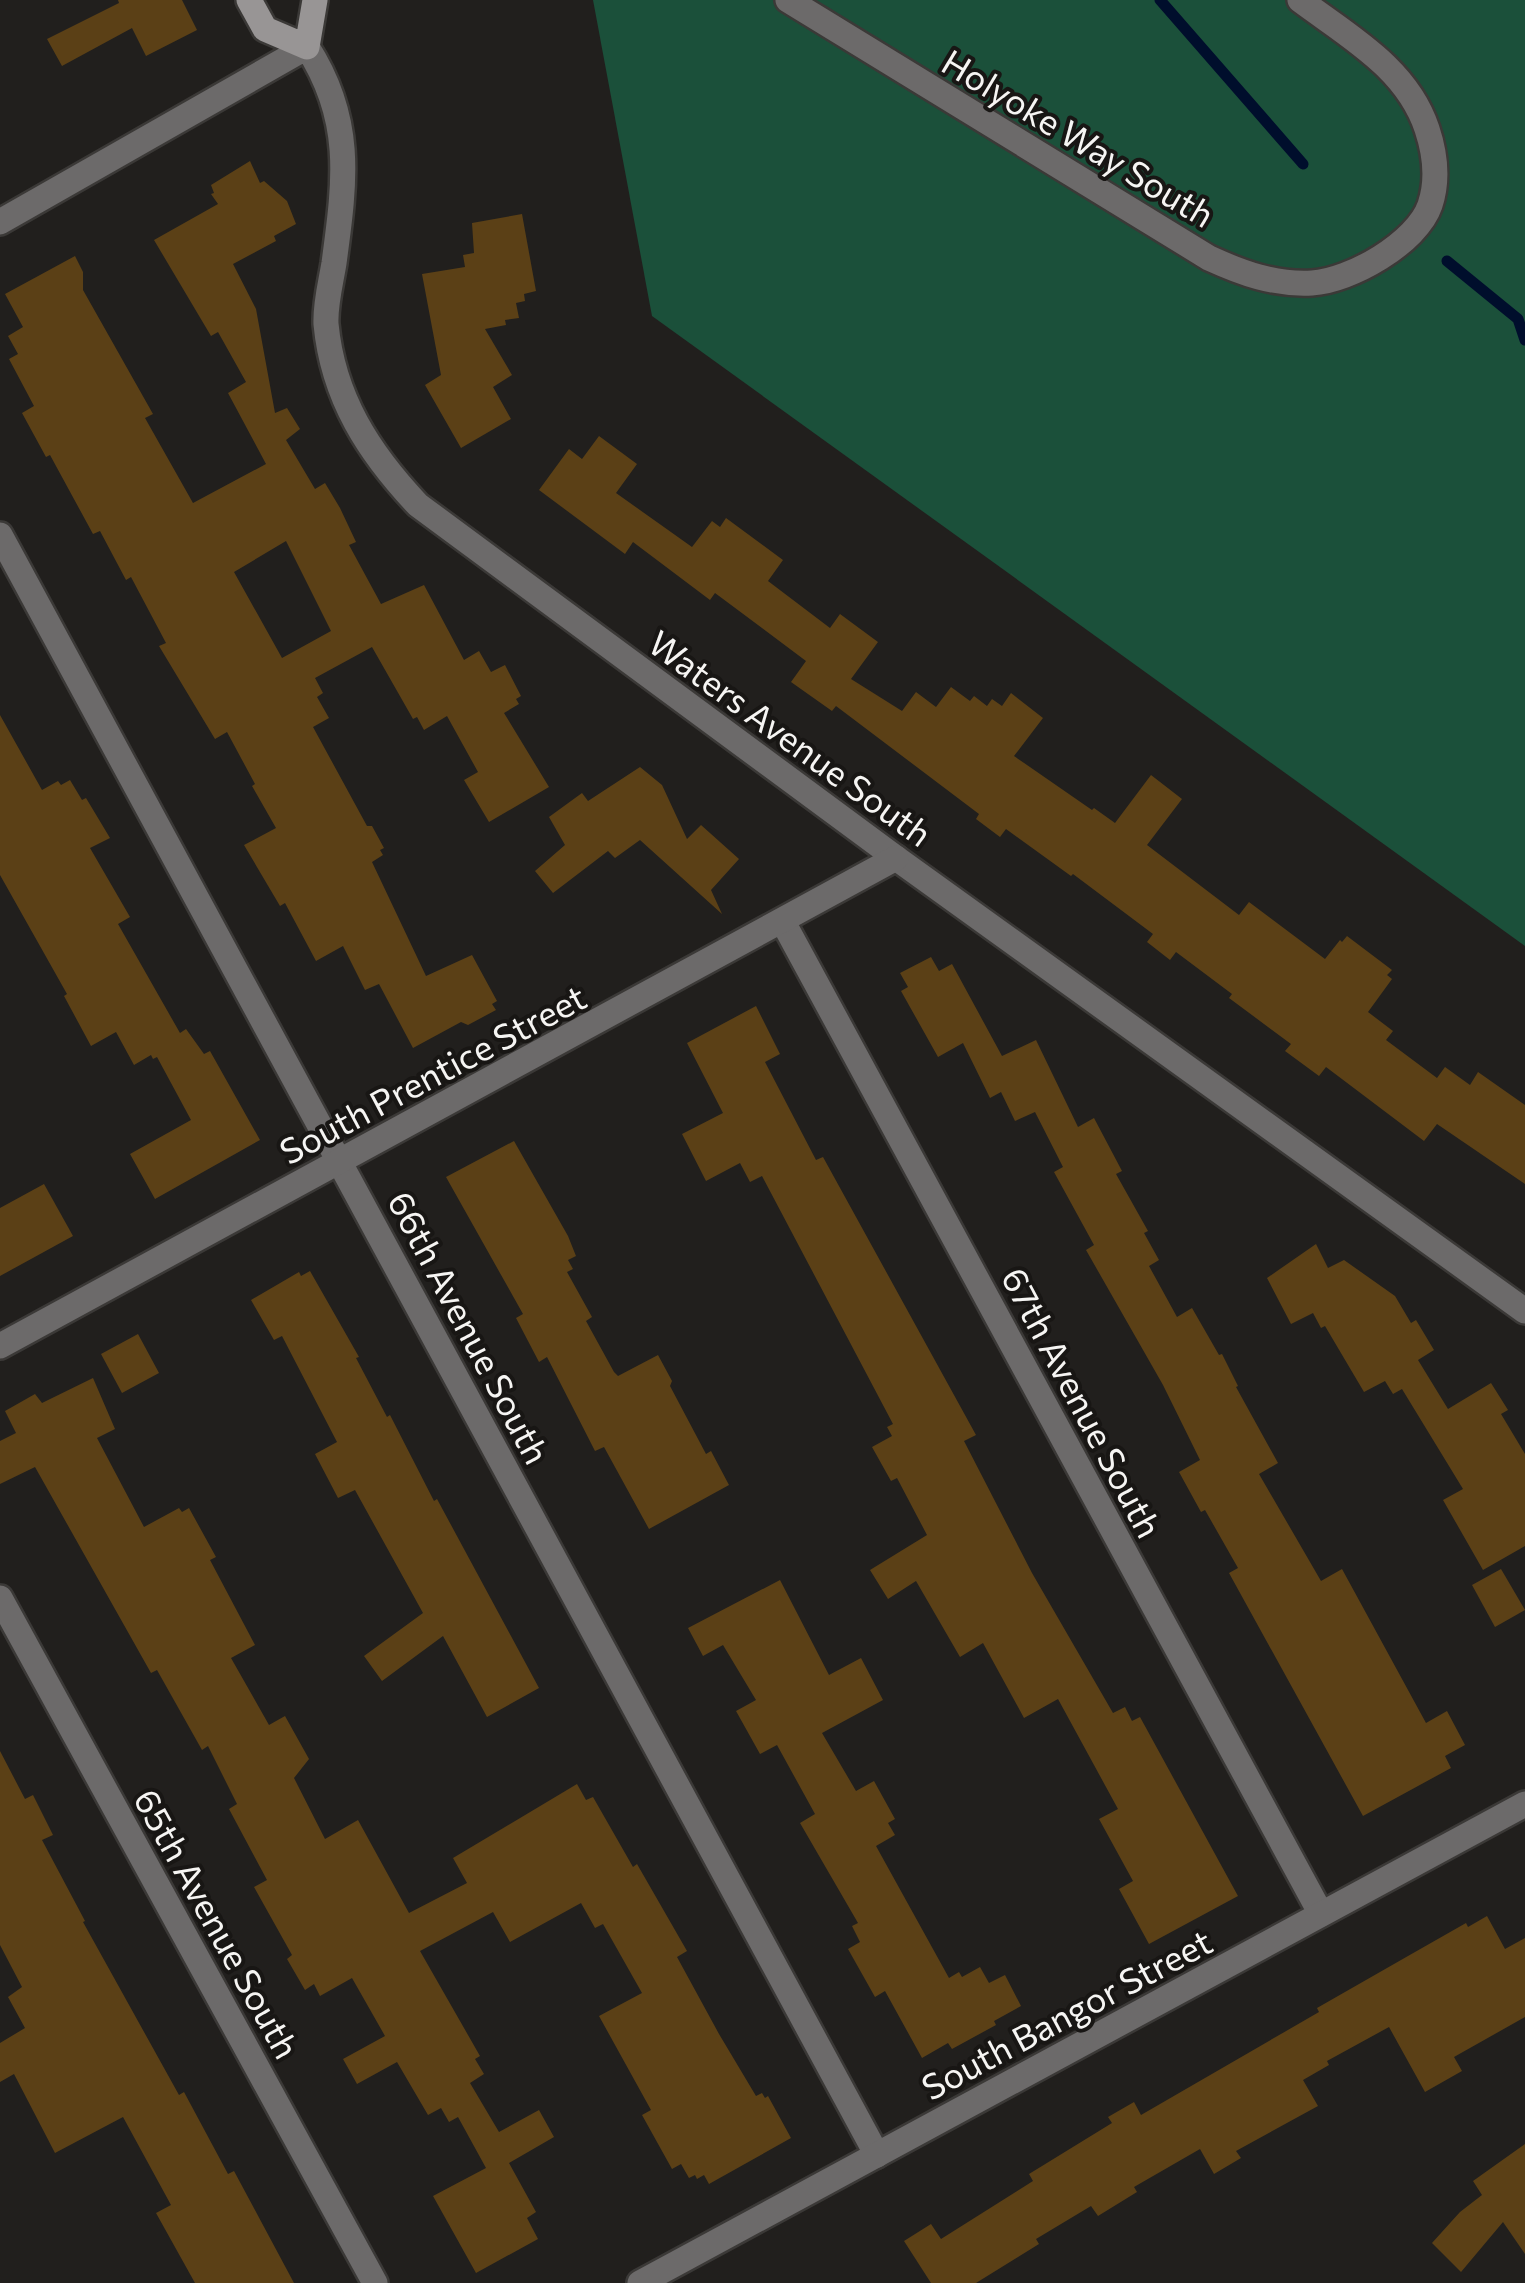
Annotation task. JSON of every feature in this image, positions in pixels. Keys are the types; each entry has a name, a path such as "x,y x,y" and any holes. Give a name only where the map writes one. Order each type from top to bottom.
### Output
{"street":[{"path":"249,0 265,29 308,48"},
{"path":"308,48 315,0"},
{"name":"Holyoke Way South","path":"788,0 1209,258 1242,273 1278,282 1315,283 1348,275 1377,260 1407,236 1430,208 1436,169 1427,128 1411,96 1358,41 1300,0"},
{"path":"0,222 308,48"},
{"name":"Waters Avenue South","path":"308,48 336,103 343,153 341,205 326,320 332,360 362,437 386,472 418,506 896,858 1525,1311"},
{"name":"66th Avenue South","path":"0,534 877,2154"},
{"name":"South Prentice Street","path":"0,1346 896,858"},
{"name":"67th Avenue South","path":"783,922 1322,1914"},
{"name":"65th Avenue South","path":"0,1598 375,2283"},
{"name":"South Bangor Street","path":"640,2283 1525,1804"}],"green space":[{"path":"593,0 1525,0 1525,946 652,316"}],"building":[{"path":"118,0 182,0 197,30 146,56 132,28 62,66 47,39 119,3"},
{"path":"250,161 260,183 264,181 287,201 296,224 274,236 276,241 233,264 256,309 275,413 287,408 300,429 286,440 315,489 325,483 340,508 356,542 349,545 381,604 424,585 464,660 479,651 491,672 505,665 521,696 516,699 519,704 504,713 549,787 489,822 464,780 478,772 447,716 424,730 417,717 413,719 372,647 315,678 323,693 317,697 329,718 313,727 367,826 372,826 384,848 380,850 383,855 372,862 426,976 472,955 497,1001 492,1004 496,1010 468,1025 461,1022 413,1048 379,984 365,990 343,946 316,961 285,903 280,906 244,845 276,828 252,786 255,784 227,732 215,739 159,646 166,643 131,577 126,580 100,531 93,534 50,455 46,457 22,413 34,406 9,359 18,354 8,336 23,327 5,294 75,256 83,272 83,290 153,414 145,418 193,503 266,464 228,393 246,382 218,332 211,336 154,240 218,204 211,194 211,185","holes":["286,541 331,631 282,658 234,572"]},
{"path":"522,214 536,291 524,294 525,301 516,303 519,318 485,329 512,375 493,387 511,419 461,448 425,385 441,375 422,274 465,267 463,255 474,253 472,223"},
{"path":"599,436 637,464 616,493 692,547 712,521 720,527 726,518 783,560 768,581 830,628 840,614 878,642 851,679 902,711 916,692 936,707 951,687 970,701 974,696 987,706 992,699 1002,706 1011,693 1043,718 1014,756 1092,810 1115,823 1151,775 1182,799 1147,845 1239,915 1249,902 1325,959 1347,936 1392,970 1387,975 1392,979 1368,1012 1393,1031 1386,1040 1437,1078 1445,1067 1470,1085 1478,1072 1525,1105 1525,1184 1437,1124 1424,1141 1326,1067 1319,1076 1285,1051 1291,1044 1229,998 1232,994 1176,952 1170,960 1147,942 1153,934 1073,874 1006,829 1000,837 976,819 979,814 836,706 832,711 791,682 806,661 715,593 710,600 633,542 625,554 539,490 569,449 582,459"},
{"path":"0,715 42,790 58,781 61,785 70,780 82,800 86,798 110,838 90,848 130,917 118,924 180,1033 186,1029 204,1054 210,1051 260,1140 155,1199 130,1154 191,1120 157,1057 153,1059 151,1055 134,1065 116,1032 91,1046 64,996 67,994 0,875"},
{"path":"640,767 662,785 687,839 701,825 739,859 711,890 722,914 640,840 615,858 608,851 553,893 535,871 565,845 549,817 582,793 588,801"},
{"path":"931,957 939,971 952,964 1002,1056 1036,1040 1078,1127 1094,1118 1122,1171 1116,1174 1148,1231 1144,1233 1159,1260 1149,1266 1177,1317 1192,1308 1219,1355 1222,1354 1278,1463 1259,1474 1321,1581 1342,1569 1426,1723 1447,1711 1465,1745 1445,1756 1451,1768 1363,1816 1229,1573 1238,1568 1179,1472 1200,1460 1163,1385 1086,1250 1094,1245 1054,1172 1063,1167 1035,1112 1015,1121 1001,1092 990,1098 963,1043 938,1057 901,991 908,987 900,973"},
{"path":"756,1006 780,1054 765,1062 816,1160 823,1157 976,1435 964,1441 1032,1573 1113,1713 1125,1707 1132,1721 1140,1717 1238,1896 1149,1944 1119,1889 1133,1881 1099,1819 1118,1809 1058,1699 1024,1718 983,1643 960,1657 916,1581 888,1599 870,1570 927,1535 897,1478 891,1481 872,1447 892,1436 887,1427 893,1424 762,1176 750,1182 740,1163 706,1181 682,1134 723,1113 687,1043"},
{"path":"514,1141 568,1236 576,1256 568,1260 573,1269 567,1272 592,1317 586,1321 614,1372 618,1376 658,1355 706,1454 711,1451 729,1485 649,1529 604,1447 595,1451 547,1357 539,1362 516,1318 523,1314 446,1177"},
{"path":"44,1184 73,1236 0,1276 0,1208"},
{"path":"1316,1244 1328,1268 1344,1260 1395,1296 1411,1323 1416,1320 1434,1350 1418,1360 1448,1409 1491,1383 1508,1410 1501,1414 1525,1454 1525,1546 1483,1570 1443,1500 1463,1489 1402,1389 1393,1394 1385,1381 1364,1392 1325,1326 1321,1328 1313,1313 1291,1324 1267,1278"},
{"path":"310,1271 539,1688 487,1717 443,1636 382,1681 364,1656 423,1613 355,1490 338,1498 315,1454 337,1442 282,1336 274,1340 251,1300 299,1272 301,1276"},
{"path":"138,1334 159,1373 122,1393 101,1354"},
{"path":"93,1378 115,1429 97,1438 144,1527 179,1508 182,1512 189,1508 216,1557 210,1560 255,1645 231,1658 269,1725 285,1716 309,1759 294,1778 325,1839 358,1820 409,1913 467,1883 453,1858 577,1784 586,1800 593,1797 633,1867 637,1864 687,1951 677,1957 719,2034 756,2096 768,2096 791,2138 709,2184 704,2175 689,2178 681,2164 672,2169 642,2115 651,2110 599,2016 642,1993 603,1924 595,1928 581,1903 510,1942 493,1912 420,1951 480,2056 475,2059 484,2074 470,2083 499,2132 539,2110 554,2137 509,2163 536,2212 527,2218 538,2239 476,2273 433,2196 486,2168 458,2117 449,2122 441,2108 428,2115 397,2062 357,2084 343,2059 385,2036 352,1978 320,1996 314,1984 305,1990 287,1959 292,1955 254,1887 267,1880 229,1809 237,1804 208,1746 202,1750 157,1670 151,1673 35,1467 0,1484 0,1441 16,1433 5,1411 35,1394 42,1403"},
{"path":"1501,1569 1525,1610 1495,1627 1472,1585"},
{"path":"780,1580 829,1675 861,1658 883,1700 822,1733 856,1791 874,1781 895,1819 888,1823 895,1835 876,1846 949,1978 959,1972 962,1977 980,1967 989,1983 1005,1975 1021,2006 952,2049 948,2043 922,2058 885,1991 875,1997 848,1949 860,1942 852,1926 858,1923 800,1823 815,1814 777,1745 760,1754 736,1711 756,1700 723,1645 703,1656 688,1628"},
{"path":"0,1751 25,1799 33,1795 53,1835 42,1840 83,1922 179,2095 184,2092 228,2174 234,2171 294,2283 195,2283 156,2213 171,2205 123,2117 55,2153 14,2074 0,2082 0,2043 25,2028 8,1997 22,1987 0,1945"},
{"path":"1487,1916 1505,1949 1525,1938 1525,2017 1454,2057 1462,2071 1425,2092 1389,2027 1327,2061 1329,2065 1303,2080 1318,2106 1236,2151 1241,2158 1214,2174 1200,2149 1134,2187 1137,2192 1098,2216 1091,2206 1036,2239 1039,2244 976,2283 931,2283 904,2241 931,2224 941,2239 1033,2181 1029,2174 1112,2123 1108,2117 1134,2102 1141,2115 1319,2012 1317,2008 1466,1923 1468,1927"},
{"path":"1525,2144 1525,2254 1503,2222 1461,2272 1432,2243 1482,2195 1473,2181"}],"waterway":[{"path":"1160,0 1303,164"},
{"path":"1447,261 1518,319 1525,340"}]}
